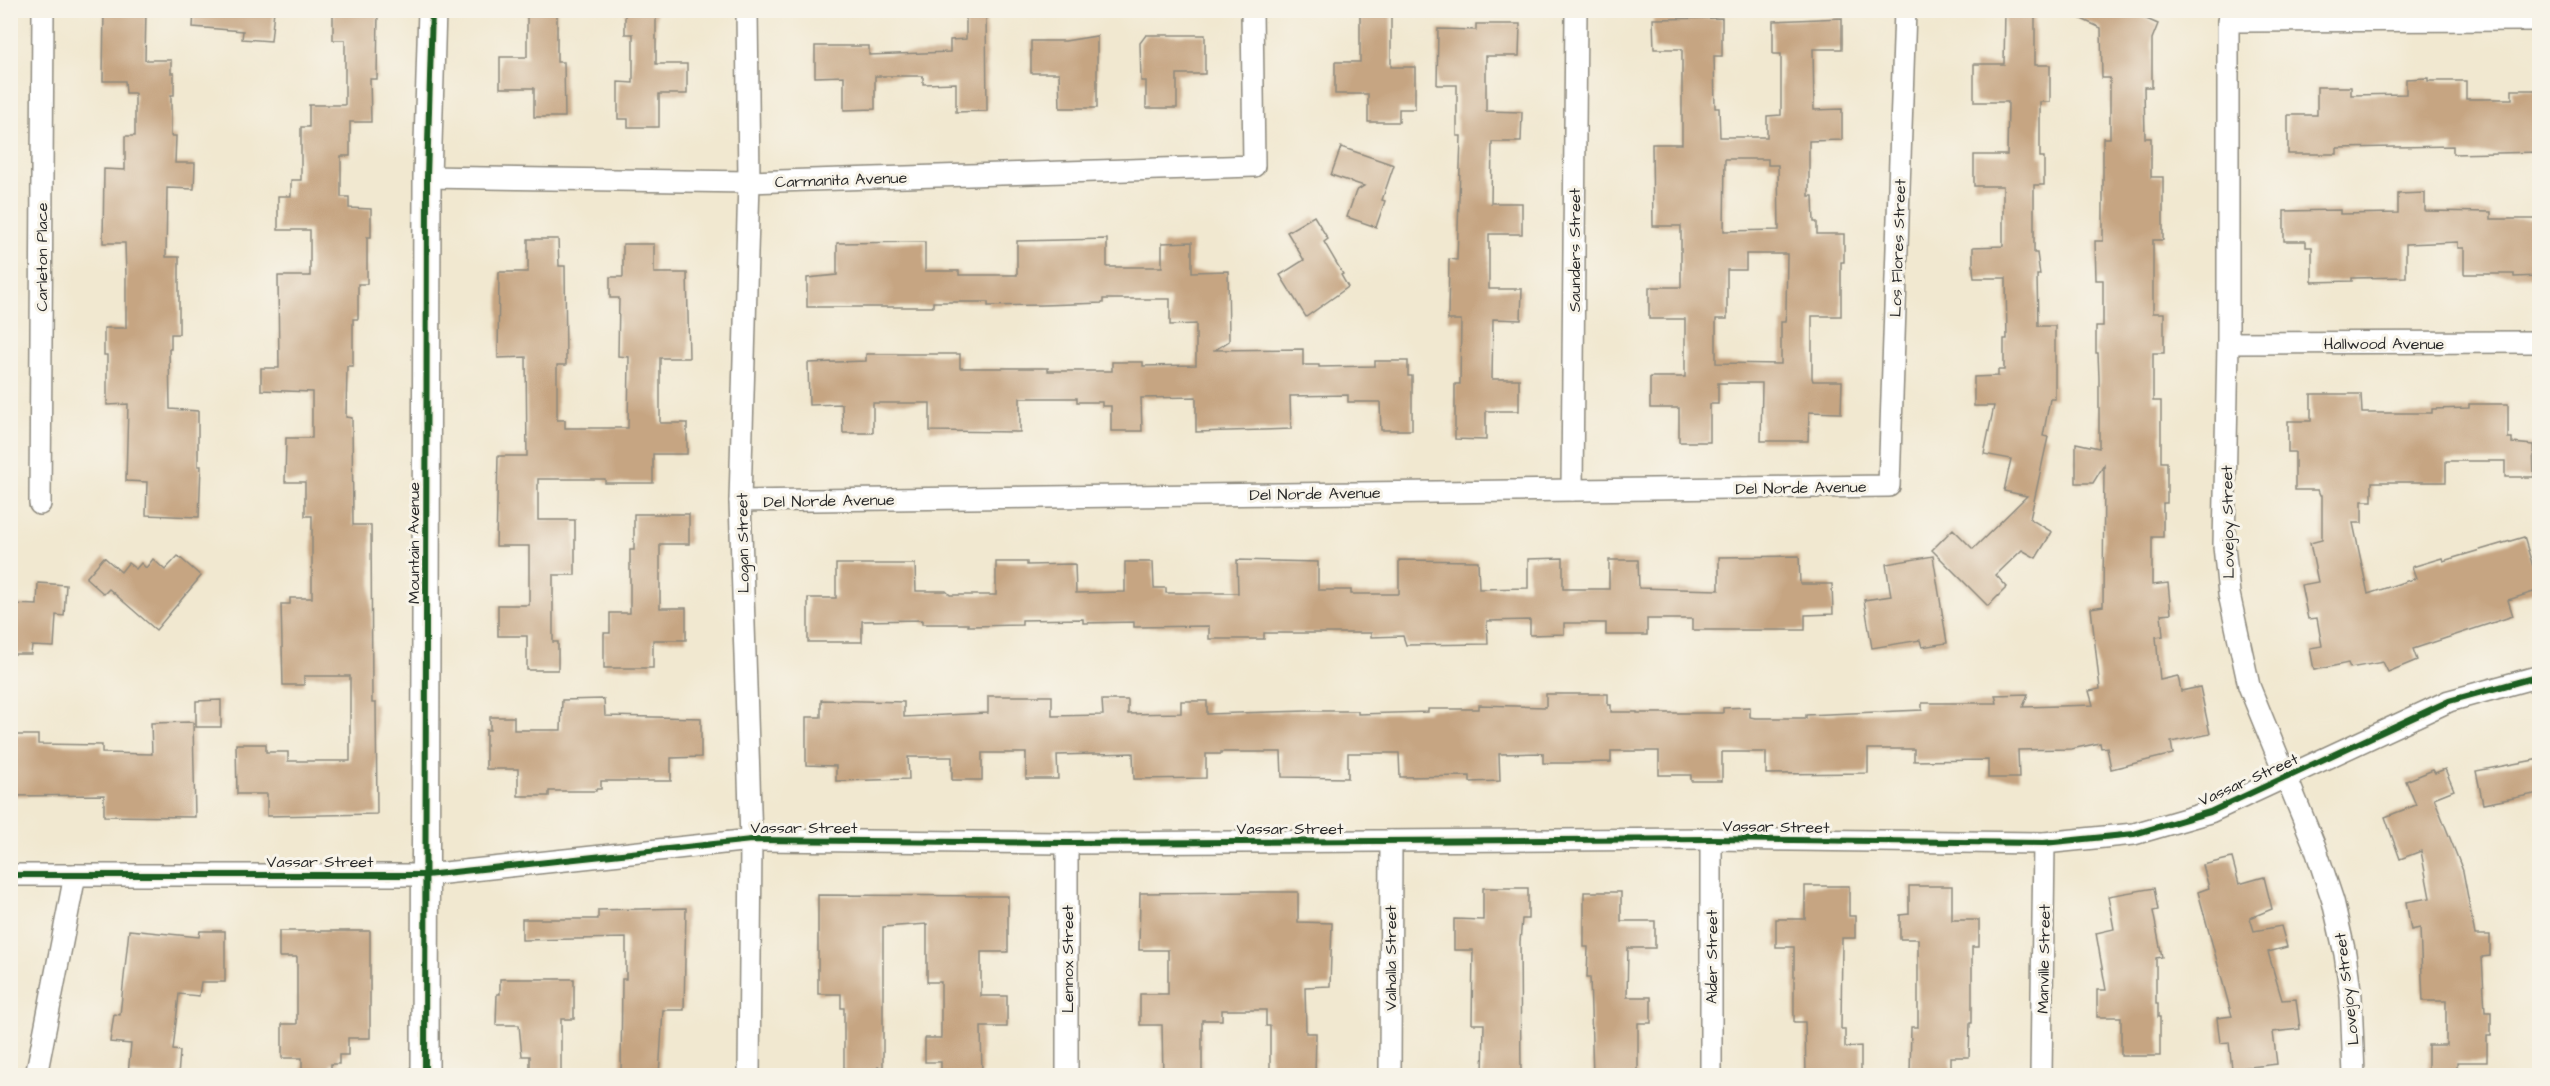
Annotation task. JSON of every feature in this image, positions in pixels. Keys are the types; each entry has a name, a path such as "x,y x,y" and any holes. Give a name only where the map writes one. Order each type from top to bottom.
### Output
{"street":[{"name":"Carleton Place","path":"40,504 43,10"},
{"name":"Mountain Avenue","path":"425,1076 427,177 432,10"},
{"name":"Logan Street","path":"747,10 749,182 740,501 751,840 749,1076"},
{"name":"Carmanita Avenue","path":"427,177 749,182 1254,166 1252,10"},
{"name":"Saunders Street","path":"1572,490 1576,10"},
{"name":"Los Flores Street","path":"1889,486 1905,10"},
{"name":"Lovejoy Street","path":"2354,1076 2351,997 2345,954 2333,901 2315,848 2249,686 2229,594 2224,546 2228,343 2228,21 2540,20"},
{"name":"Hallwood Avenue","path":"2228,343 2540,342"},
{"name":"Del Norde Avenue","path":"740,501 1889,486"},
{"name":"Vassar Street","path":"10,875 426,875 751,840 1067,843 1712,839 2044,843 2134,834 2210,812 2450,701 2540,676"},
{"name":"Alder Street","path":"1711,1076 1712,839"},
{"name":"Valhalla Street","path":"1390,1076 1391,841"},
{"name":"Lennox Street","path":"1067,843 1067,1076"},
{"name":"Manville Street","path":"2041,1076 2044,843"},
{"path":"36,1076 75,875"}],"building":[{"path":"104,10 146,10 145,60 171,60 171,73 174,73 174,95 171,95 171,136 176,136 175,163 195,163 194,189 167,188 166,257 179,257 179,334 171,334 171,349 169,349 170,409 198,411 198,466 201,466 199,517 146,515 147,482 126,481 128,404 107,405 107,355 104,355 104,328 126,328 126,276 125,243 103,243 104,169 125,170 125,136 135,136 135,93 126,93 125,81 103,81"},
{"path":"194,10 274,10 271,41 242,39 243,31 193,27"},
{"path":"333,10 378,10 377,79 370,79 371,122 350,122 350,156 341,156 341,197 349,197 349,208 371,209 371,237 367,237 367,284 358,284 358,319 353,319 353,366 347,366 346,417 352,418 353,525 371,525 372,703 376,703 377,814 267,816 267,794 237,794 236,744 266,744 266,752 288,752 288,761 350,761 350,676 304,676 304,685 283,685 281,604 290,604 290,598 312,598 312,516 305,516 305,482 285,482 286,438 312,438 312,392 261,390 261,368 279,368 278,276 310,276 310,230 278,230 278,196 291,196 291,180 301,180 301,127 309,127 309,105 345,105 345,40 333,40"},
{"path":"527,10 557,10 557,62 564,62 565,117 534,117 534,88 500,88 500,57 527,57"},
{"path":"625,10 656,10 656,64 687,64 687,94 659,94 659,127 628,127 628,119 618,119 618,82 633,83 633,34 625,34"},
{"path":"966,10 986,10 987,111 956,112 956,83 923,84 923,76 875,76 875,109 844,110 844,76 815,77 815,46 869,46 869,55 950,52 950,40 966,39"},
{"path":"1360,10 1391,10 1391,67 1415,67 1415,109 1399,109 1399,122 1368,122 1368,94 1335,94 1335,62 1360,62"},
{"path":"2005,10 2032,10 2032,14 2035,14 2035,65 2050,65 2050,102 2040,102 2040,157 2044,157 2044,185 2034,185 2034,253 2037,253 2040,275 2037,275 2038,326 2055,326 2055,399 2050,399 2043,436 2048,437 2030,519 2052,532 2036,558 2022,550 1996,575 2007,587 1988,606 1932,550 1953,529 1973,549 2027,496 2004,491 2011,459 1984,454 1994,406 1974,406 1974,377 1998,376 1998,370 2004,370 2004,339 2007,339 2006,278 1974,278 1973,268 1973,247 2003,246 2003,186 1974,186 1974,155 2007,155 2008,102 1974,102 1974,64 2004,64"},
{"path":"2062,10 2145,10 2142,17 2158,24 2152,39 2152,87 2144,87 2145,138 2151,138 2151,177 2163,177 2163,240 2153,240 2153,313 2164,313 2164,353 2153,353 2153,401 2161,401 2161,462 2167,462 2167,503 2163,503 2163,537 2152,537 2152,585 2168,583 2171,613 2161,614 2163,636 2156,637 2160,680 2178,676 2181,691 2200,687 2210,734 2171,742 2173,754 2111,769 2107,747 2101,748 2100,743 2071,749 2018,750 2019,778 1988,778 1988,760 1914,761 1914,749 1868,749 1868,773 1766,774 1766,752 1722,752 1722,781 1691,781 1691,775 1659,775 1659,751 1611,751 1611,762 1571,763 1543,763 1543,753 1499,754 1500,781 1470,782 1470,776 1400,777 1399,753 1348,753 1348,778 1282,777 1281,752 1206,754 1206,778 1134,779 1133,753 1057,755 1058,779 1026,779 1026,753 982,753 982,780 952,780 952,757 908,757 909,779 836,781 836,766 806,765 806,717 821,717 821,700 904,702 904,717 988,713 988,696 1052,696 1052,716 1103,715 1102,700 1128,700 1128,714 1181,713 1181,701 1207,701 1207,714 1358,711 1358,714 1428,712 1428,709 1479,709 1479,705 1546,707 1546,694 1608,694 1608,705 1611,705 1611,712 1723,713 1723,708 1750,707 1750,717 1755,718 1806,718 1806,715 1922,710 1922,703 1997,703 1995,695 2028,694 2023,707 2093,705 2089,691 2100,689 2091,608 2103,606 2104,465 2093,483 2076,483 2076,443 2099,448 2096,326 2103,326 2103,280 2096,280 2095,241 2103,241 2103,138 2110,138 2110,78 2102,78 2101,28"},
{"path":"1722,18 1722,56 1714,56 1715,108 1719,108 1720,137 1767,137 1767,116 1781,115 1781,54 1773,54 1773,21 1842,18 1842,49 1813,49 1814,110 1842,109 1842,140 1809,141 1809,196 1813,196 1817,234 1844,234 1844,262 1841,262 1841,316 1812,316 1812,378 1813,381 1842,381 1841,413 1809,412 1808,441 1761,441 1762,383 1718,383 1718,404 1710,404 1710,442 1679,442 1679,408 1650,408 1650,377 1685,377 1685,319 1649,319 1649,287 1681,287 1681,226 1653,226 1652,144 1682,144 1682,49 1654,49 1653,19","holes":["1725,159 1768,159 1768,165 1778,165 1779,230 1724,231","1746,254 1787,254 1786,311 1785,322 1781,322 1781,364 1716,363 1716,319 1727,319 1727,270 1746,270"]},
{"path":"1476,24 1520,24 1519,56 1486,56 1486,111 1522,112 1521,142 1492,142 1491,203 1522,203 1522,234 1489,234 1489,289 1522,289 1521,320 1493,319 1492,379 1519,379 1519,411 1486,411 1486,440 1455,439 1455,384 1460,384 1461,320 1448,320 1449,259 1457,260 1461,136 1457,136 1457,85 1437,85 1438,29 1476,30"},
{"path":"1146,35 1205,35 1205,74 1177,74 1177,108 1146,108 1146,81 1141,81 1140,43"},
{"path":"1097,36 1097,108 1060,108 1059,73 1031,73 1031,41 1065,41"},
{"path":"2428,78 2428,81 2466,81 2466,99 2512,99 2512,90 2540,90 2540,152 2453,154 2453,146 2337,148 2337,154 2288,154 2288,115 2317,115 2317,87 2351,87 2351,95 2406,94 2406,79"},
{"path":"1341,147 1394,165 1376,227 1347,217 1356,191 1364,186 1331,175"},
{"path":"2425,193 2425,211 2491,212 2491,219 2540,219 2540,276 2464,274 2464,248 2458,248 2458,242 2406,244 2406,277 2352,278 2352,281 2312,282 2312,247 2306,247 2306,241 2284,241 2284,211 2340,210 2340,214 2398,213 2398,194"},
{"path":"1314,216 1328,239 1324,242 1348,287 1306,317 1280,275 1304,260 1287,232"},
{"path":"528,239 558,239 559,266 565,266 566,365 557,365 557,420 565,420 565,428 628,428 629,357 618,356 619,298 610,298 610,277 623,277 623,244 654,244 654,273 687,273 689,358 660,358 660,423 687,423 687,454 653,454 653,483 605,483 605,479 538,479 538,520 575,520 575,575 553,575 553,642 558,642 558,670 527,670 527,636 498,636 498,605 529,605 529,546 496,546 498,456 527,456 526,357 498,358 499,272 528,272"},
{"path":"1107,239 1107,267 1162,267 1162,243 1192,242 1192,272 1228,271 1229,341 1215,350 1303,349 1303,365 1319,365 1319,367 1375,366 1375,361 1408,361 1408,376 1412,376 1412,430 1381,430 1380,402 1348,402 1348,395 1290,396 1291,429 1196,432 1196,397 1141,398 1142,431 1111,431 1111,406 1102,406 1102,402 1077,402 1077,398 1020,398 1020,432 930,431 930,403 873,403 873,433 843,433 842,404 809,405 808,363 866,361 866,354 960,354 960,368 1048,368 1048,371 1112,371 1112,362 1143,362 1143,366 1196,365 1196,324 1170,325 1170,299 1103,299 1103,303 1042,305 988,306 988,302 933,302 933,307 807,307 807,278 837,275 837,243 925,242 925,271 959,271 959,275 1017,275 1017,241"},
{"path":"2311,394 2361,394 2362,413 2432,413 2432,409 2469,408 2469,404 2508,404 2508,438 2512,438 2512,443 2533,445 2534,477 2505,477 2505,461 2446,461 2446,482 2372,482 2372,501 2362,501 2362,523 2353,523 2368,594 2416,578 2412,567 2442,558 2443,561 2524,537 2540,590 2508,600 2513,616 2413,649 2417,660 2388,672 2383,662 2350,668 2348,663 2314,670 2310,648 2322,646 2317,618 2308,619 2301,585 2318,582 2310,543 2322,540 2322,495 2318,490 2295,490 2295,452 2288,452 2288,421 2311,421"},
{"path":"634,514 689,514 689,544 660,544 660,608 686,608 686,640 653,640 653,668 604,668 604,633 610,633 610,613 630,613 630,550 634,550"},
{"path":"178,556 201,576 156,630 109,589 104,594 86,578 104,557 121,572 128,563 136,569 141,563 146,568 153,559 165,570"},
{"path":"1799,556 1800,584 1832,584 1833,614 1805,615 1805,630 1692,630 1692,619 1647,619 1647,635 1606,635 1606,623 1564,623 1564,634 1530,635 1530,620 1487,621 1488,644 1406,645 1403,636 1371,637 1371,633 1264,633 1264,639 1209,639 1209,626 1134,627 1134,622 1083,623 1083,619 1022,620 1022,625 968,626 968,624 922,624 922,620 862,621 862,642 808,642 808,598 836,598 836,564 915,564 916,591 946,591 950,595 996,595 996,562 1027,562 1027,565 1075,564 1076,593 1125,592 1125,562 1153,562 1154,588 1166,588 1166,593 1238,593 1237,560 1318,562 1318,590 1351,590 1351,594 1399,594 1399,560 1478,561 1479,589 1528,588 1528,559 1563,558 1563,589 1609,589 1609,560 1638,560 1639,588 1719,590 1719,557"},
{"path":"1933,556 1947,643 1922,647 1920,640 1872,648 1864,600 1891,596 1886,564"},
{"path":"38,583 66,585 64,616 56,615 54,647 32,646 31,654 10,654 10,604 37,605"},
{"path":"604,699 605,716 701,718 701,757 671,758 671,781 601,781 601,789 596,789 596,791 549,791 549,796 518,796 518,769 486,769 486,730 490,730 490,717 514,717 514,730 561,730 562,700"},
{"path":"221,700 221,727 196,727 196,701"},
{"path":"193,722 195,817 104,816 104,795 10,796 10,735 38,735 38,744 102,745 102,753 152,754 151,723"},
{"path":"2540,759 2540,793 2483,804 2476,771"},
{"path":"2445,769 2454,790 2434,798 2463,871 2475,935 2490,935 2490,956 2482,957 2485,1012 2491,1012 2491,1036 2487,1036 2487,1062 2457,1062 2457,1072 2428,1072 2428,1045 2446,1045 2446,1001 2423,1001 2420,928 2411,930 2406,902 2430,898 2421,851 2400,859 2385,817 2416,805 2406,781 2433,770 2435,773"},
{"path":"2232,858 2239,884 2264,877 2272,909 2250,918 2254,931 2281,926 2287,947 2268,952 2282,1000 2296,999 2300,1029 2273,1032 2277,1064 2232,1069 2229,1042 2220,1043 2217,1018 2232,1016 2198,892 2209,888 2203,865"},
{"path":"1805,886 1849,886 1849,916 1855,916 1855,938 1842,938 1841,1029 1845,1029 1845,1047 1861,1046 1861,1076 1806,1076 1805,1022 1794,1022 1794,947 1776,947 1776,919 1805,919"},
{"path":"1909,886 1952,886 1952,920 1979,920 1979,947 1972,947 1972,1023 1970,1023 1969,1057 1951,1057 1951,1076 1910,1076 1911,1027 1918,1027 1918,939 1900,939 1900,915 1909,914"},
{"path":"1483,888 1528,888 1528,919 1522,919 1520,942 1521,1076 1483,1076 1484,1024 1472,1024 1473,950 1454,950 1454,919 1483,920"},
{"path":"2154,888 2158,910 2153,911 2162,957 2156,958 2156,1004 2158,1004 2158,1017 2160,1017 2160,1056 2121,1056 2121,1017 2097,1017 2097,990 2106,990 2096,933 2114,929 2108,896"},
{"path":"1298,892 1298,922 1332,923 1330,986 1305,987 1306,1033 1316,1033 1315,1076 1270,1076 1270,1026 1266,1026 1266,1010 1222,1010 1222,1020 1202,1020 1202,1076 1163,1076 1162,1025 1140,1025 1140,994 1168,994 1168,950 1139,950 1140,893"},
{"path":"1584,892 1621,892 1621,921 1655,921 1655,948 1628,948 1627,997 1651,997 1651,1023 1638,1023 1638,1076 1593,1076 1590,977 1587,977 1588,947 1584,947"},
{"path":"818,895 1008,896 1008,952 981,952 981,996 1007,996 1007,1027 981,1027 982,1076 941,1076 941,1062 925,1062 925,1038 941,1038 941,982 927,982 927,924 883,927 883,1067 878,1067 878,1076 844,1076 844,1008 841,1008 841,994 818,994"},
{"path":"686,908 684,1010 663,1010 659,1076 621,1076 622,979 626,979 626,938 522,940 522,919 598,919 598,910"},
{"path":"129,930 199,937 200,931 225,931 225,982 201,982 199,996 179,994 173,1050 180,1051 178,1076 128,1074 131,1044 110,1042 114,1014 120,1015"},
{"path":"279,931 370,931 370,1038 348,1038 348,1055 339,1055 339,1064 331,1064 331,1076 302,1076 302,1058 282,1058 282,1024 297,1024 297,957 279,957"},
{"path":"500,979 574,979 574,1019 561,1019 561,1076 530,1076 530,1056 522,1056 519,1025 496,1025"}],"cycle path":[{"path":"425,1076 427,177 432,10"},
{"path":"10,875 426,875 751,840 1067,843 1711,839 2044,843 2134,834 2210,812 2449,701 2540,676"}]}
